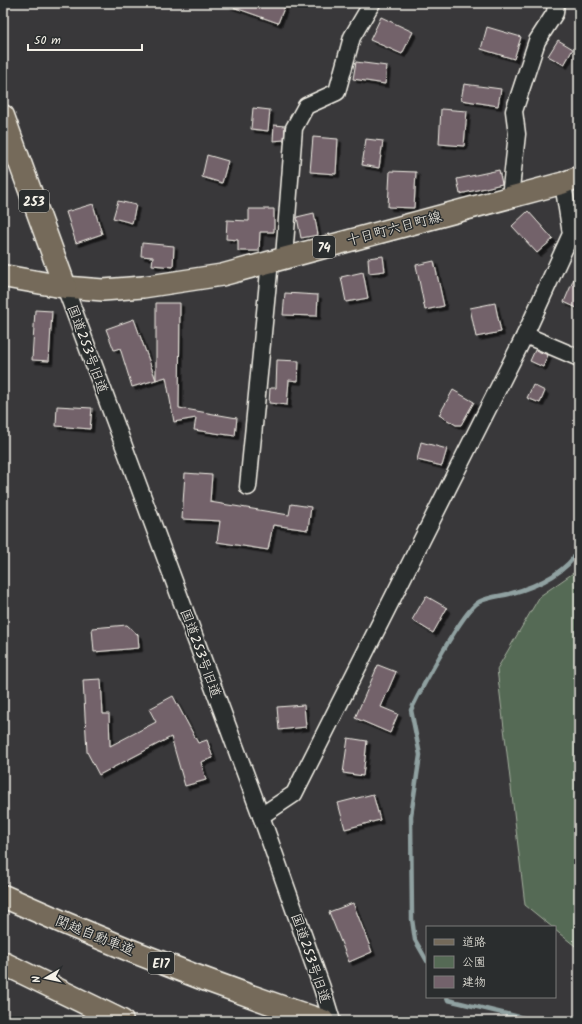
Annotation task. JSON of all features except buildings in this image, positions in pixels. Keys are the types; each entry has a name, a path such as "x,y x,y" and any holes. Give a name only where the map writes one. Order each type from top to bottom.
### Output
{"highway":[{"name":"253","path":"3,116 65,287"},
{"path":"3,276 65,287"},
{"name":"関越自動車道","path":"3,896 172,967 236,992 322,1021"},
{"path":"3,963 122,1021"}],"main road":[{"name":"十日町六日町線","path":"65,287 103,290 143,287 222,275 571,180"}],"street":[{"path":"248,487 294,128 306,106 337,92 352,37 372,3"},
{"path":"510,197 517,134 514,111 537,41 555,13 556,3"},
{"path":"262,816 294,794 525,334 571,234 571,180"},
{"name":"国道253号旧道","path":"65,287 262,816 322,988 332,1021"},
{"path":"525,334 579,358"}],"green space":[{"path":"579,569 579,949 556,931 556,926 551,926 525,905 497,669 540,596"}],"waterway":[{"path":"426,959 415,940 412,919 411,816 420,755 411,710 442,652 472,608 482,600 529,588 558,573 579,550"},
{"path":"447,998 448,1000 536,1021"}]}
